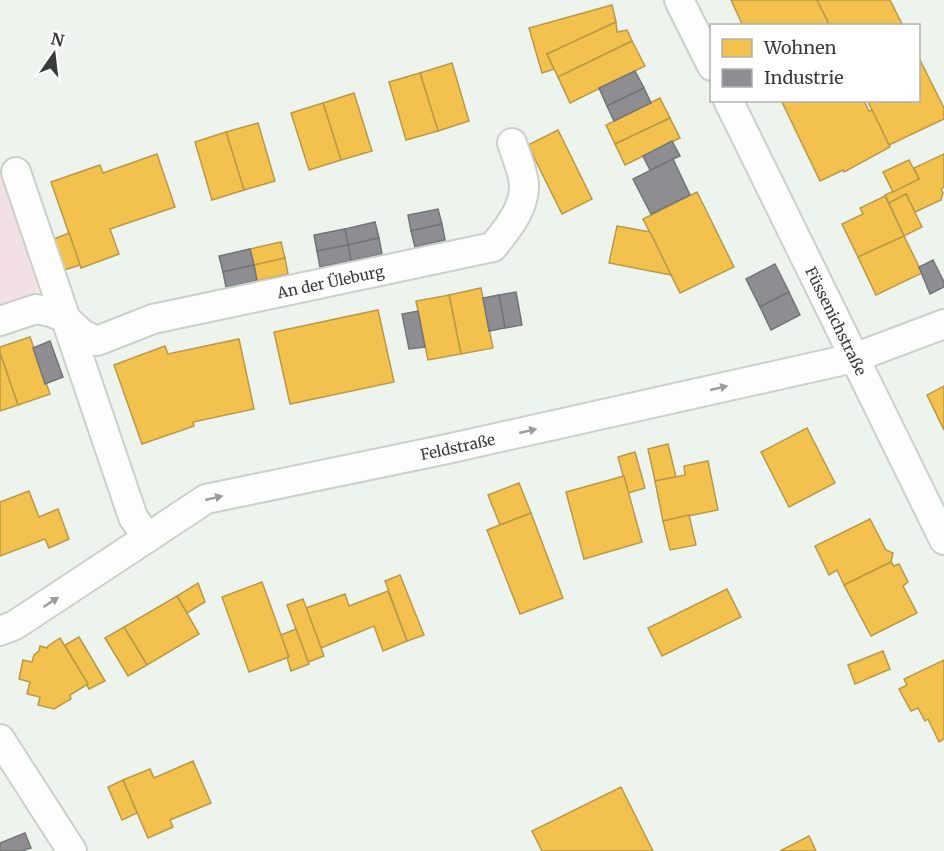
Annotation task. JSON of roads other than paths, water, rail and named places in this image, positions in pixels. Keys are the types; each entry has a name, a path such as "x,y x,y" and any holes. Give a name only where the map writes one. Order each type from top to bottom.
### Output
{"street":[{"path":"679,0 710,64"},
{"name":"Füssenichstraße","path":"729,102 944,540"},
{"name":"An der Üleburg","path":"0,321 36,309 51,312 65,318 82,334 97,341 153,319 492,247 514,218 523,200 524,183 512,143"},
{"path":"16,172 133,517 147,538"},
{"name":"Feldstraße","path":"0,631 15,626 206,499 447,449 854,358 944,324"},
{"path":"0,739 72,851"}]}
